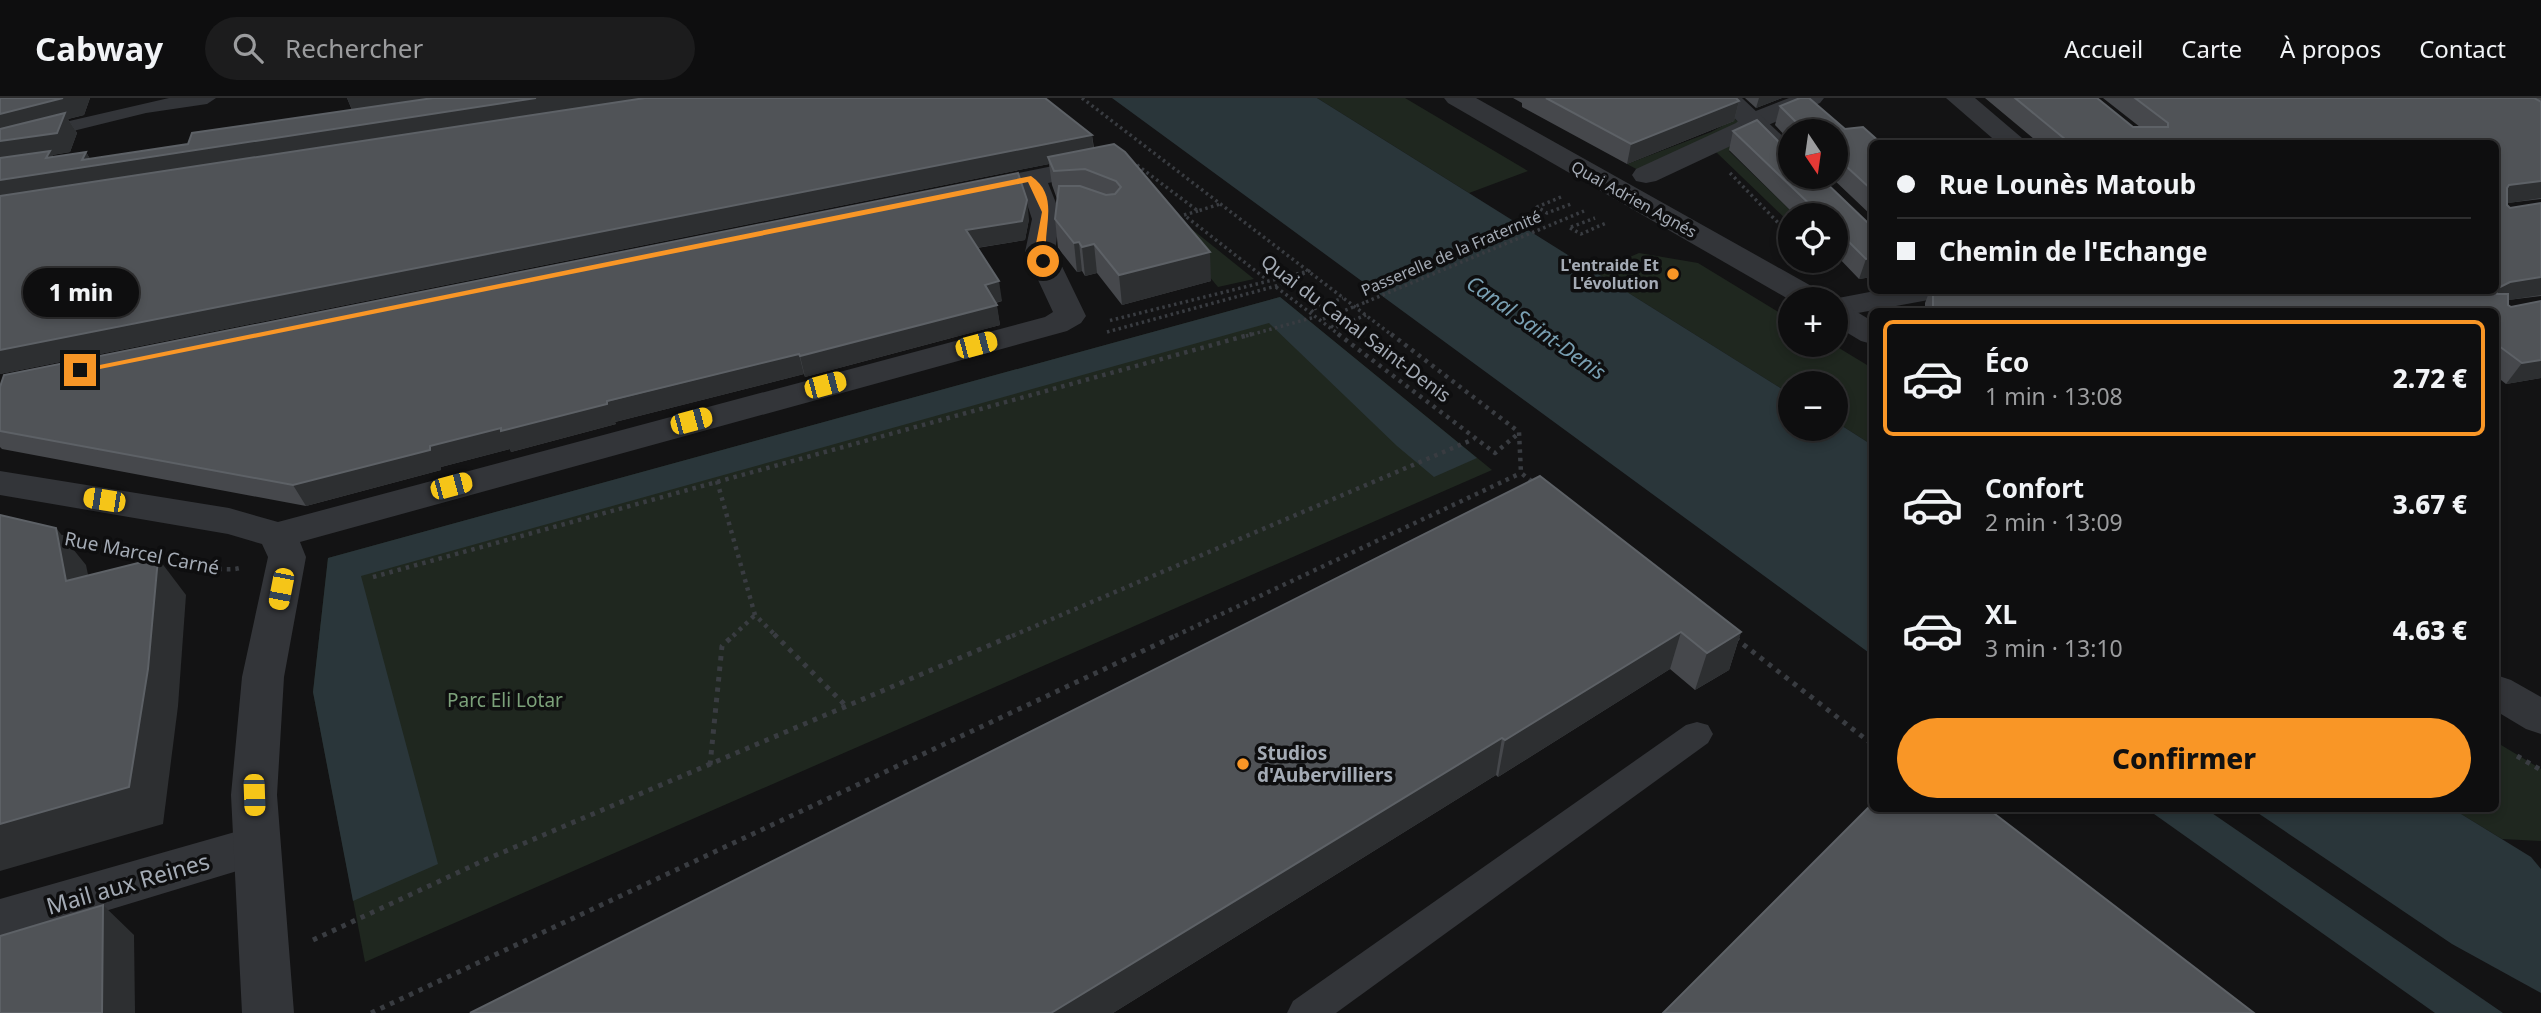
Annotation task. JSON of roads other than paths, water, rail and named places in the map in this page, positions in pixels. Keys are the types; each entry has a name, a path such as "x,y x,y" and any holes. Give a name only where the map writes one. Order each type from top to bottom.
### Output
{"street":[{"name":"Quai Adrien Agnés","path":"1457,98 1790,287"},
{"path":"1727,98 1778,146"},
{"path":"1646,175 1745,129 1752,122 1811,98"},
{"path":"1959,98 2011,140"},
{"path":"935,198 1122,160 1092,137"},
{"path":"0,484 229,521 283,546 358,511 1056,324 1070,316 1067,301 1043,261 1039,249 1046,224 1055,206 1031,179"},
{"path":"1848,308 1915,294"},
{"path":"1848,319 1869,332"},
{"path":"268,1013 254,795 263,677 283,546"},
{"path":"2499,693 2541,717"},
{"name":"Mail aux Reines","path":"0,921 256,846"}],"lane":[{"path":"0,143 146,107 207,98"},
{"path":"1324,1008 1698,734"}],"water":[{"name":"Canal Saint-Denis","path":"1112,98 1317,98 1778,386 1778,441 1848,441 1848,430 1869,443 1869,653"},
{"path":"1280,297 1477,458 1434,477 1397,446 1269,323 361,576 438,864 353,901 313,692 328,558"},
{"path":"2151,812 2210,812 2503,1013 2435,1013"},
{"path":"2256,812 2458,812 2531,857 2541,869 2541,993 2452,944"}],"place":[{"name":"L'entraide Et L'évolution","path":"1673,274"},
{"name":"Studios d'Aubervilliers","path":"1243,764"}],"park label":[{"name":"Parc Eli Lotar","path":"505,700"}]}
